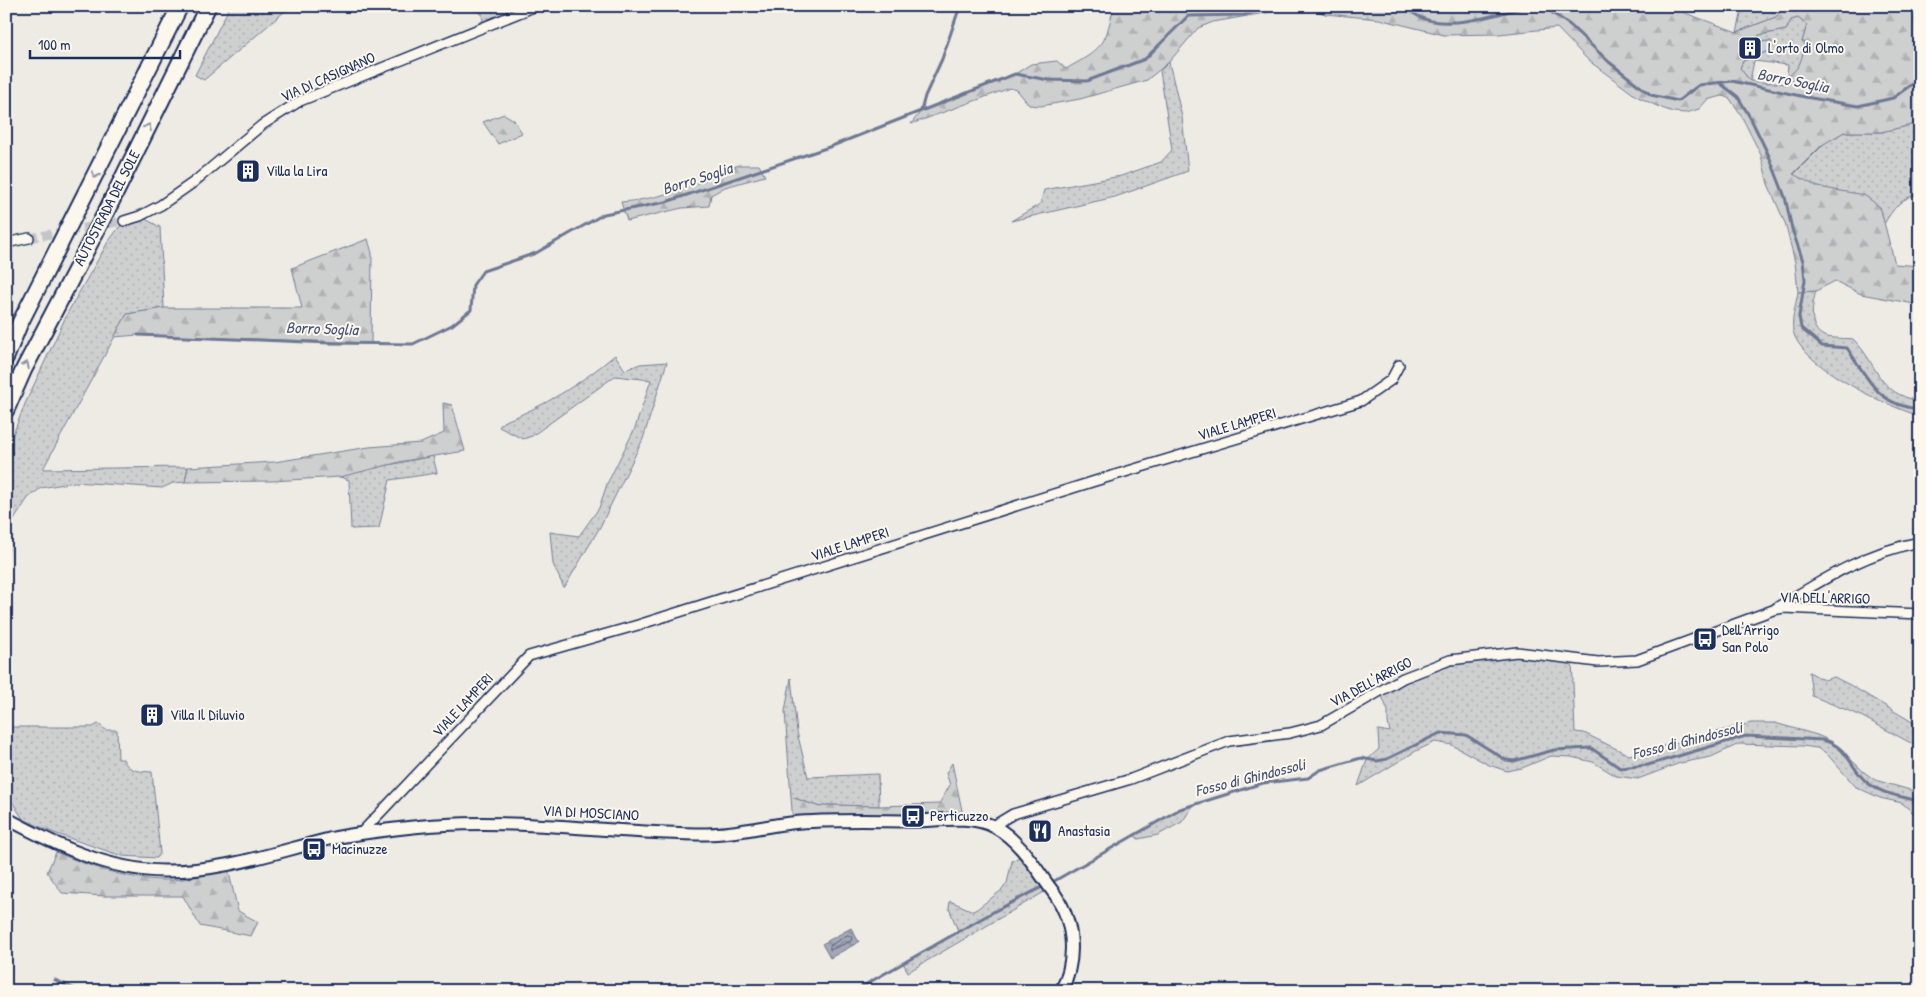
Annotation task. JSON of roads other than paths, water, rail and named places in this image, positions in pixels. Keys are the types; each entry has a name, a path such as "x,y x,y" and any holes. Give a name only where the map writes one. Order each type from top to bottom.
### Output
{"highway":[{"name":"AUTOSTRADA DEL SOLE","path":"6,357 23,317 180,6"},
{"name":"AUTOSTRADA DEL SOLE","path":"6,410 24,370 105,214 208,6"}],"main road":[{"name":"VIA DI MOSCIANO","path":"7,818 68,850 108,863 143,870 164,871 228,864 361,834 477,822 710,834 793,823 955,820 984,823 993,826 1012,840 1051,888 1062,906 1071,937 1069,970 1061,991"}],"street":[{"name":"VIA DI CASIGNANO","path":"124,221 140,216 161,205 194,182 262,125 300,101 536,6"},
{"path":"6,243 28,238"},
{"name":"VIALE LAMPERI","path":"361,834 529,656 638,625 1104,478 1361,401 1391,380 1399,365"},
{"path":"1773,610 1840,569 1896,546 1920,542"},
{"name":"VIA DELL'ARRIGO","path":"993,826 1013,814 1132,779 1230,741 1290,733 1322,725 1403,678 1450,660 1517,652 1598,662 1637,660 1773,610 1793,608 1920,614"}],"water":[{"path":"851,928 859,942 830,958 822,944"}],"waterway":[{"path":"921,111 925,96 942,59 960,6"},
{"name":"Borro Soglia","path":"138,335 330,343 413,344 452,325 471,310 473,285 483,271 536,253 604,214 666,202 832,146 1015,74 1049,80 1087,81 1145,59 1188,16 1244,15 1274,6"},
{"name":"Borro Soglia","path":"1403,6 1420,17 1431,21 1445,22 1474,20 1528,6"},
{"name":"Borro Soglia","path":"1542,6 1570,25 1609,62 1651,95 1678,101 1699,85 1732,81 1858,106 1893,98 1920,78"},
{"path":"1720,83 1738,97 1751,119 1769,156 1785,197 1792,229 1803,261 1805,280 1799,316 1801,328 1822,346 1847,348 1868,380 1884,397 1905,407 1920,409"},
{"name":"Fosso di Ghindossoli","path":"854,991 995,911 1056,880 1180,809 1263,783 1308,778 1320,770 1361,758 1377,761 1387,759 1440,733 1466,735 1506,760 1514,761 1554,750 1591,748 1620,768 1648,765 1746,736 1822,740 1838,747 1862,778 1875,788 1920,802"},
{"name":"Fosso di Ghindossoli","path":"55,980 80,991"}],"tunnel":[{"path":"29,238 124,221"}],"place":[{"name":"L'orto di Olmo","path":"1750,48"},
{"name":"Villa la Lira","path":"248,171"},
{"name":"Dell'Arrigo San Polo","path":"1705,639"},
{"name":"Villa Il Diluvio","path":"152,715"},
{"name":"Perticuzzo","path":"913,816"},
{"name":"Anastasia","path":"1040,831"},
{"name":"Macinuzze","path":"314,849"}]}
